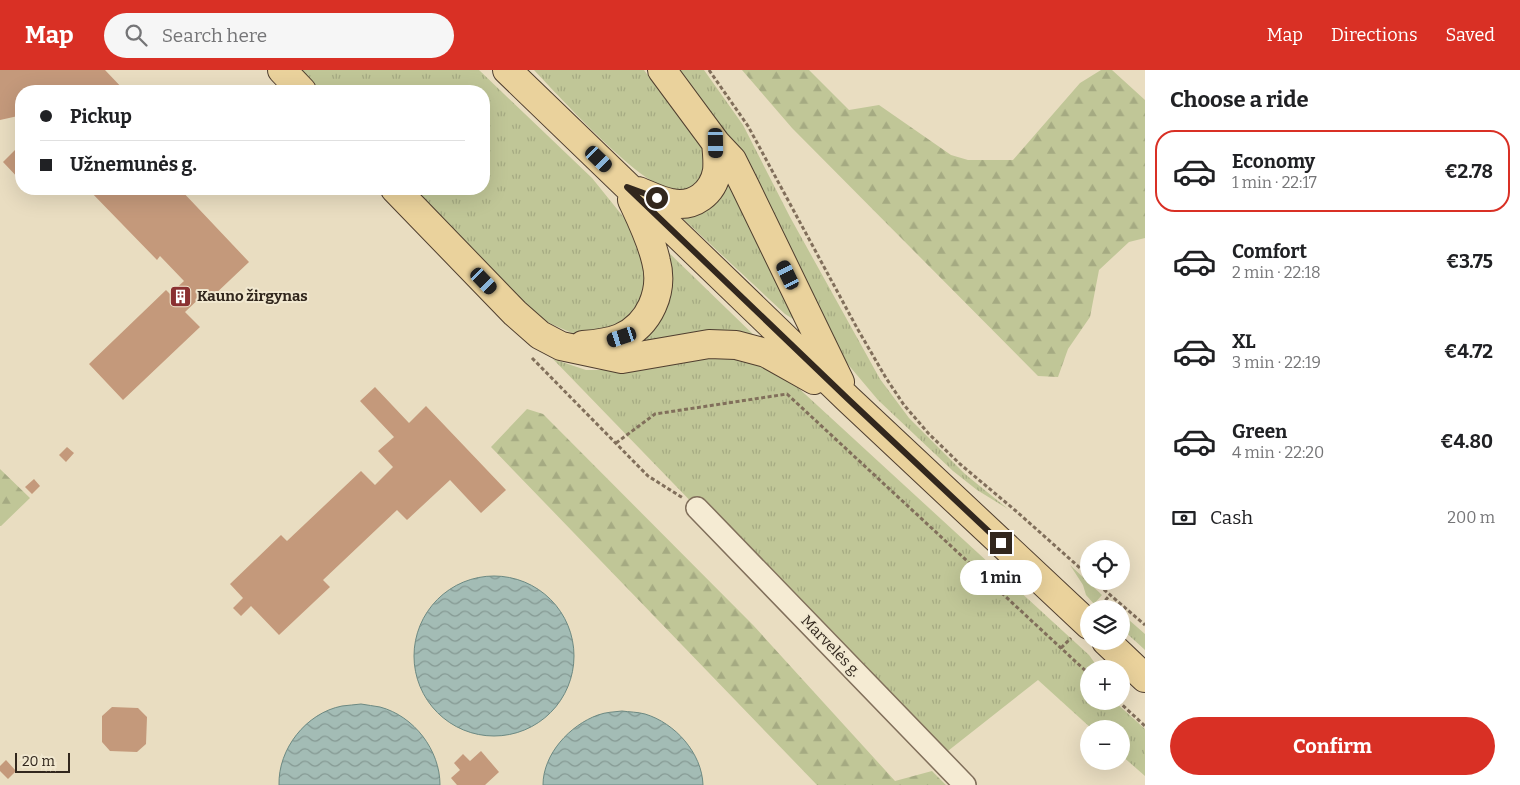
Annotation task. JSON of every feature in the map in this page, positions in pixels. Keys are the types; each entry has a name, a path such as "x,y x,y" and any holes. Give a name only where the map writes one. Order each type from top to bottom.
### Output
{"main road":[{"path":"282,70 296,85"},
{"path":"508,70 848,399 1080,617"},
{"path":"662,70 716,143 732,160 848,399"},
{"path":"627,187 672,203 691,203 704,195 713,184 717,170 716,143"},
{"path":"561,346 602,344 622,337 638,326 650,311 658,294 657,261 627,187"},
{"path":"401,195 515,313 540,334 561,346 622,359 709,344 736,345 766,353 848,399"},
{"path":"1115,650 1145,678"}],"street":[{"name":"Marvelės g.","path":"697,508 965,785"}],"path":[{"path":"709,70 748,126 857,328 904,405 929,434 960,464 1080,568"},
{"path":"616,443 655,414 787,394 1080,666"},
{"path":"1104,590 1145,625"},
{"path":"1105,600 1110,595"},
{"path":"1128,710 1145,726"}],"green space":[{"path":"295,70 479,70 592,178 642,240 649,268 644,299 631,319 592,335 572,333 549,323 517,299 416,195 490,195 490,85 309,85"},
{"path":"534,70 644,70 705,152 707,168 692,187 688,189 678,192 663,188 645,177 603,141"},
{"path":"679,70 704,70 743,125 790,217 880,379 909,418 965,474 1008,509 977,490 953,471 878,400 846,362 817,316"},
{"path":"742,70 809,70 849,110 879,105 951,155 968,160 1013,160 1080,83 1101,70 1112,70 1145,100 1145,238 1129,242 1099,270 1090,317 1068,349 1058,377 1038,376 792,128"},
{"path":"725,176 797,315 793,319 785,314 677,213"},
{"path":"664,248 759,340 620,349"},
{"path":"720,351 759,361 793,383 1080,647 1080,650 1084,650 1089,655 1093,660 1080,660 1080,710 1124,710 1145,729 1145,776 1130,763 1130,720 1082,720 1038,680 939,758 553,359 586,370 627,370"},
{"path":"527,409 543,414 753,625 895,781 932,771 946,785 817,785 491,447"},
{"path":"0,469 30,498 1,526 0,526"},
{"path":"1070,565 1080,574 1080,580"},
{"path":"1084,590 1097,590 1102,595 1098,600 1090,600"},
{"path":"1130,621 1145,634 1145,650 1130,636"}],"water":[{"path":"486,576 502,576 532,585 551,599 568,625 573,640 573,672 568,687 551,713 532,727 517,733 502,736 486,736 456,727 432,707 423,694 417,679 414,664 414,648 423,618 443,594 456,585 471,579"},
{"path":"361,704 380,707 404,718 414,726 430,747 439,772 440,785 279,785 283,758 289,746 306,725 317,716 329,710 342,706"},
{"path":"622,711 636,712 656,718 676,732 685,741 698,762 703,785 543,785 548,762 553,752 568,733 598,715"}],"building":[{"path":"0,70 105,70 119,85 15,85 15,117 0,120"},
{"path":"15,150 15,175 3,162"},
{"name":"Kauno žirgynas","path":"94,195 186,195 249,262 211,298 206,292 185,312 200,327 123,400 89,364 166,290 170,294 184,281 160,256 157,260"},
{"path":"375,387 409,423 426,406 506,490 481,513 450,480 407,520 397,510 323,580 330,587 279,635 251,606 241,616 233,608 243,598 230,584 281,535 287,541 361,471 375,485 393,467 378,451 394,437 360,401"},
{"path":"67,447 74,453 66,462 59,455"},
{"path":"34,479 40,486 32,494 25,487"},
{"path":"112,707 138,708 147,717 146,744 137,752 110,751 102,742 102,716"},
{"path":"481,751 499,772 485,785 457,785 451,778 460,770 454,763 463,754 470,761"},
{"path":"6,760 16,771 8,779 0,771 0,766"}],"place":[{"name":"Kauno žirgynas","path":"181,296"}],"route":[{"path":"657,198 627,187 737,294 1001,543"}]}
